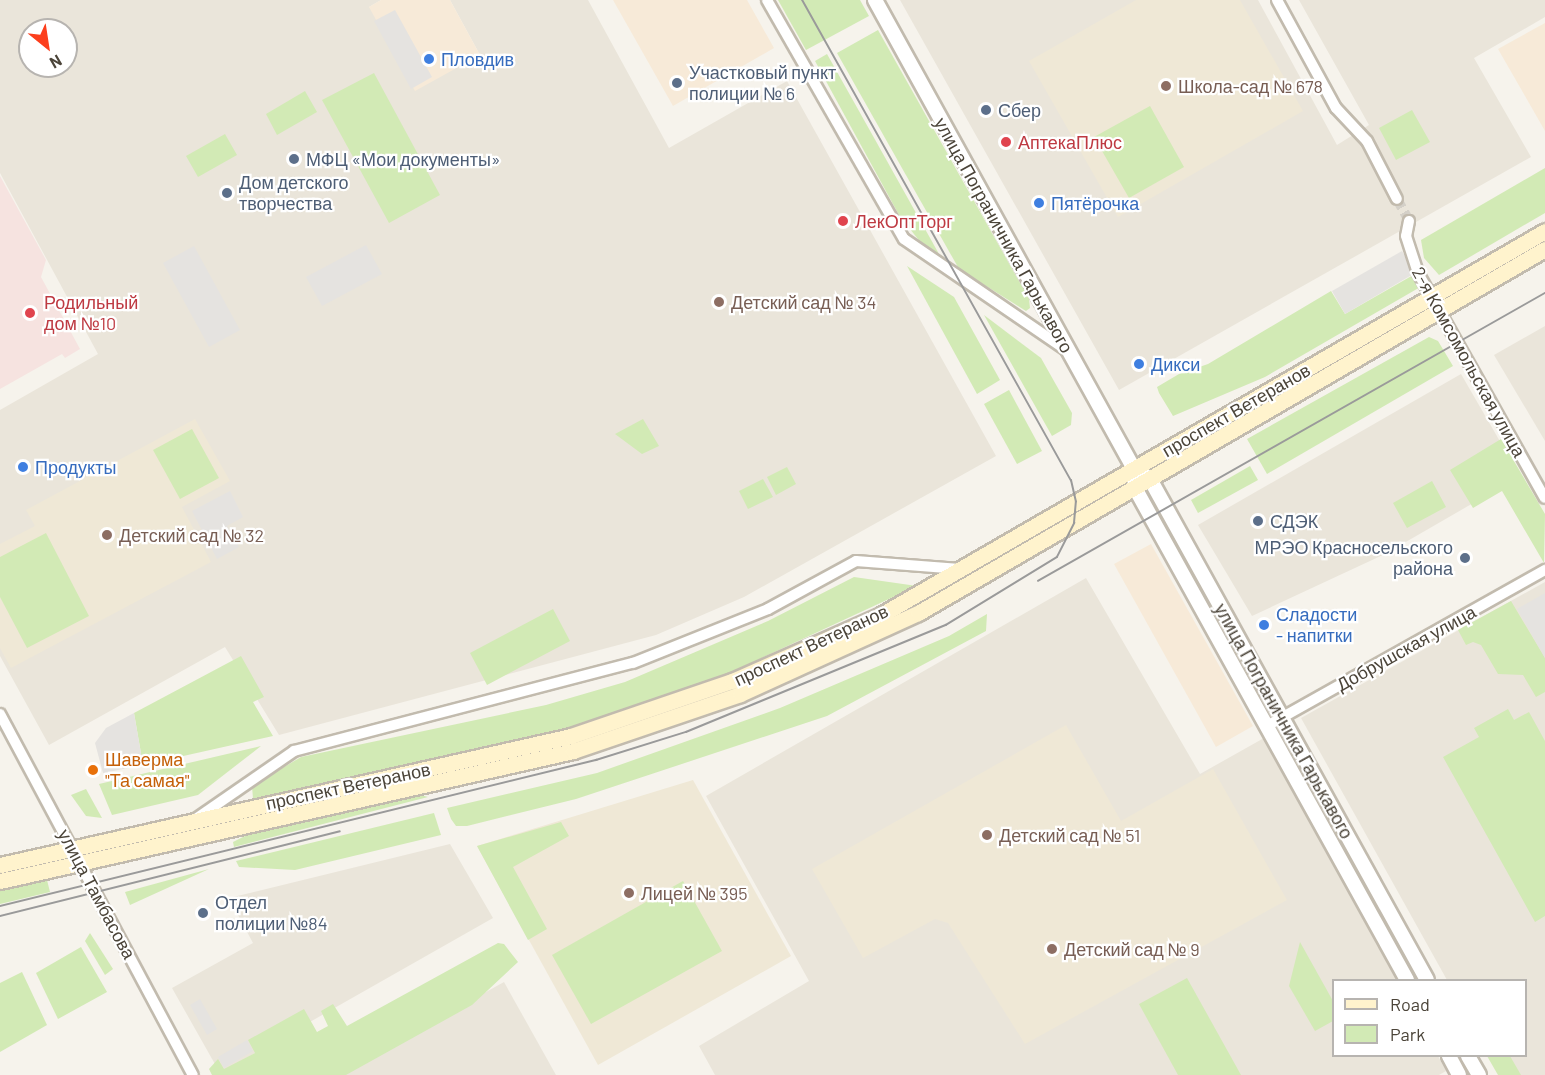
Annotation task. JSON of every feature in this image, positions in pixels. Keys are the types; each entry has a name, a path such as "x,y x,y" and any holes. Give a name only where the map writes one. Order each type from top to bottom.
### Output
{"main road":[{"name":"проспект Ветеранов","path":"0,865 604,726 796,654 879,616 1545,231"},
{"name":"проспект Ветеранов","path":"0,880 573,751 676,718 918,613 1545,249"}],"street":[{"path":"767,0 904,239 1069,352"},
{"name":"улица Пограничника Гарькавого","path":"875,0 1134,469 1135,488 1406,979"},
{"path":"1277,0 1336,108 1367,141 1397,199"},
{"name":"2-я Комсомольская улица","path":"1409,221 1406,236 1413,261 1545,498"},
{"name":"улица Пограничника Гарькавого","path":"1134,469 1150,479 1426,979"},
{"path":"195,820 294,750 633,663 768,609 856,561 960,569"},
{"name":"Добрушская улица","path":"1267,726 1545,570"},
{"name":"улица Тамбасова","path":"0,714 193,1075"},
{"path":"1450,1057 1459,1075"},
{"path":"1469,1057 1479,1075"}],"shaded area":[{"path":"0,0 381,0 369,7 480,55 450,0 588,0 669,148 787,81 996,456 744,597 656,635 279,735 225,647 49,745 0,656 0,410 98,354 0,173"},
{"path":"381,0 450,0 480,55 415,91 369,7"},
{"path":"613,0 747,0 774,48 673,106"},
{"path":"900,0 1258,0 1337,145 1369,125 1299,0 1545,0 1545,17 1474,58 1531,157 1119,390"},
{"name":"Школа-сад № 678","path":"1136,0 1240,0 1303,111 1118,217 1029,61"},
{"path":"395,10 432,77 411,89 374,21"},
{"path":"1545,23 1545,131 1498,49"},
{"name":"Родильный дом №10","path":"0,176 46,260 41,277 80,349 65,358 62,354 0,389"},
{"path":"366,245 382,274 322,306 306,277"},
{"path":"194,246 240,330 209,347 163,263"},
{"path":"1402,251 1415,273 1345,314 1332,291"},
{"path":"1545,326 1545,441 1494,355"},
{"path":"1461,374 1520,476 1385,554 1252,616 1198,525"},
{"name":"Детский сад № 32","path":"195,419 230,481 182,507 211,562 11,668 0,648 0,544 35,526 26,510"},
{"path":"230,491 243,517 227,526 239,547 217,559 192,511"},
{"path":"1151,544 1253,726 1216,747 1114,564"},
{"path":"1086,578 1200,774 1264,738 1380,939 1400,979 1332,979 1332,1057 1439,1057 1446,1071 1439,1075 715,1075 699,1046 809,981 706,796"},
{"path":"1545,582 1545,1075 1499,1075 1489,1057 1527,1057 1527,979 1446,979 1301,718"},
{"path":"1545,593 1545,658 1517,609"},
{"path":"134,713 143,765 103,773 95,743 106,728"},
{"path":"1066,725 1121,821 1213,769 1287,900 1025,1044 948,923 935,919 863,958 812,869"},
{"name":"Лицей № 395","path":"693,780 791,956 598,1065 477,846"},
{"path":"450,844 493,918 220,1073 172,988 253,943 229,898"},
{"path":"504,982 556,1075 336,1075"},
{"path":"200,999 217,1029 207,1035 190,1005"},
{"path":"247,1040 253,1051 224,1068 218,1057"}],"green space":[{"path":"778,0 860,0 869,16 806,50"},
{"path":"878,30 1029,299 1030,308 1026,311 959,269 837,53"},
{"path":"827,54 939,254 921,243 899,215 815,61"},
{"path":"374,73 440,195 389,223 322,100"},
{"path":"305,91 317,112 277,135 266,114"},
{"path":"1150,106 1184,167 1129,198 1094,137"},
{"path":"1412,110 1430,142 1396,160 1379,128"},
{"path":"225,134 237,155 198,177 186,156"},
{"path":"1545,168 1545,213 1439,275 1424,258 1421,240"},
{"path":"907,266 954,297 1000,380 977,394"},
{"path":"1415,274 1422,286 1265,377 1173,416 1159,393 1157,387 1179,374 1208,364 1331,291 1345,314"},
{"path":"984,315 1041,358 1072,413 1071,425 1052,436"},
{"path":"1429,337 1438,341 1453,366 1267,474 1247,439"},
{"path":"1009,390 1042,451 1017,464 984,404"},
{"path":"643,419 659,446 642,454 615,434"},
{"path":"192,429 219,478 180,499 153,450"},
{"path":"1501,439 1545,514 1544,563 1502,491 1473,508 1450,470"},
{"path":"1250,466 1258,480 1198,513 1191,500"},
{"path":"787,467 796,484 776,495 767,477"},
{"path":"763,479 773,497 748,509 739,491"},
{"path":"1432,481 1446,507 1407,528 1393,503"},
{"path":"46,533 89,616 27,648 0,597 0,557"},
{"path":"854,577 917,586 725,675 579,727 253,799 252,786 301,757 546,705 625,682 768,621"},
{"path":"1511,601 1545,658 1545,692 1536,697 1523,675 1498,674 1481,645 1473,642 1466,645 1458,630"},
{"path":"553,609 570,641 487,685 470,653"},
{"path":"987,614 986,631 827,716 576,799 467,826 456,826 451,819 447,808 597,773 780,708 949,636"},
{"path":"241,656 264,697 253,702 273,736 143,765 134,713"},
{"path":"1508,709 1514,720 1529,712 1545,741 1545,916 1535,922 1443,757 1479,737 1474,728"},
{"path":"261,746 198,795 112,815 99,784"},
{"path":"86,789 102,818 86,816 71,795"},
{"path":"421,795 428,797 234,847 233,842 249,834"},
{"path":"434,813 441,835 295,870 239,867 236,861"},
{"path":"561,822 569,836 513,867 547,929 528,940 477,846"},
{"path":"209,869 130,905 125,892"},
{"path":"47,880 50,892 0,904 0,891"},
{"path":"683,881 722,951 591,1024 552,955"},
{"path":"90,933 113,969 105,975 85,941"},
{"path":"1300,942 1332,999 1332,1022 1315,1031 1289,986"},
{"path":"498,943 504,944 518,962 472,1005 346,1075 212,1075 209,1069 218,1059 224,1069 255,1053 248,1040 304,1009 317,1032 328,1026 321,1011 333,1004 347,1026"},
{"path":"81,947 107,992 58,1019 36,973"},
{"path":"22,972 47,1025 0,1052 0,983"},
{"path":"1187,978 1241,1075 1178,1075 1139,1004"},
{"path":"1488,1057 1511,1057 1521,1075 1498,1075"}],"tunnel":[{"path":"1397,199 1409,221"}],"tram line":[{"path":"0,906 596,760 686,732 946,625 1057,557 1074,523 1076,502 1071,481 802,0"},
{"path":"1038,581 1545,293"},
{"path":"0,916 340,831"}],"place":[{"name":"Пловдив","path":"429,59"},
{"name":"Участковый пункт полиции № 6","path":"677,83"},
{"name":"Школа-сад № 678","path":"1166,86"},
{"name":"Сбер","path":"986,110"},
{"name":"АптекаПлюс","path":"1006,142"},
{"name":"МФЦ «Мои документы»","path":"294,159"},
{"name":"Дом детского творчества","path":"227,193"},
{"name":"Пятёрочка","path":"1039,203"},
{"name":"ЛекОптТорг","path":"843,221"},
{"name":"Детский сад № 34","path":"719,302"},
{"name":"Родильный дом №10","path":"30,313"},
{"name":"Дикси","path":"1139,364"},
{"name":"Продукты","path":"23,467"},
{"name":"СДЭК","path":"1258,521"},
{"name":"Детский сад № 32","path":"107,535"},
{"name":"МРЭО Красносельского района","path":"1465,558"},
{"name":"Сладости - напитки","path":"1264,625"},
{"name":"Шаверма \"Та самая\"","path":"93,770"},
{"name":"Детский сад № 51","path":"987,835"},
{"name":"Лицей № 395","path":"629,893"},
{"name":"Отдел полиции №84","path":"203,913"},
{"name":"Детский сад № 9","path":"1052,949"}]}
